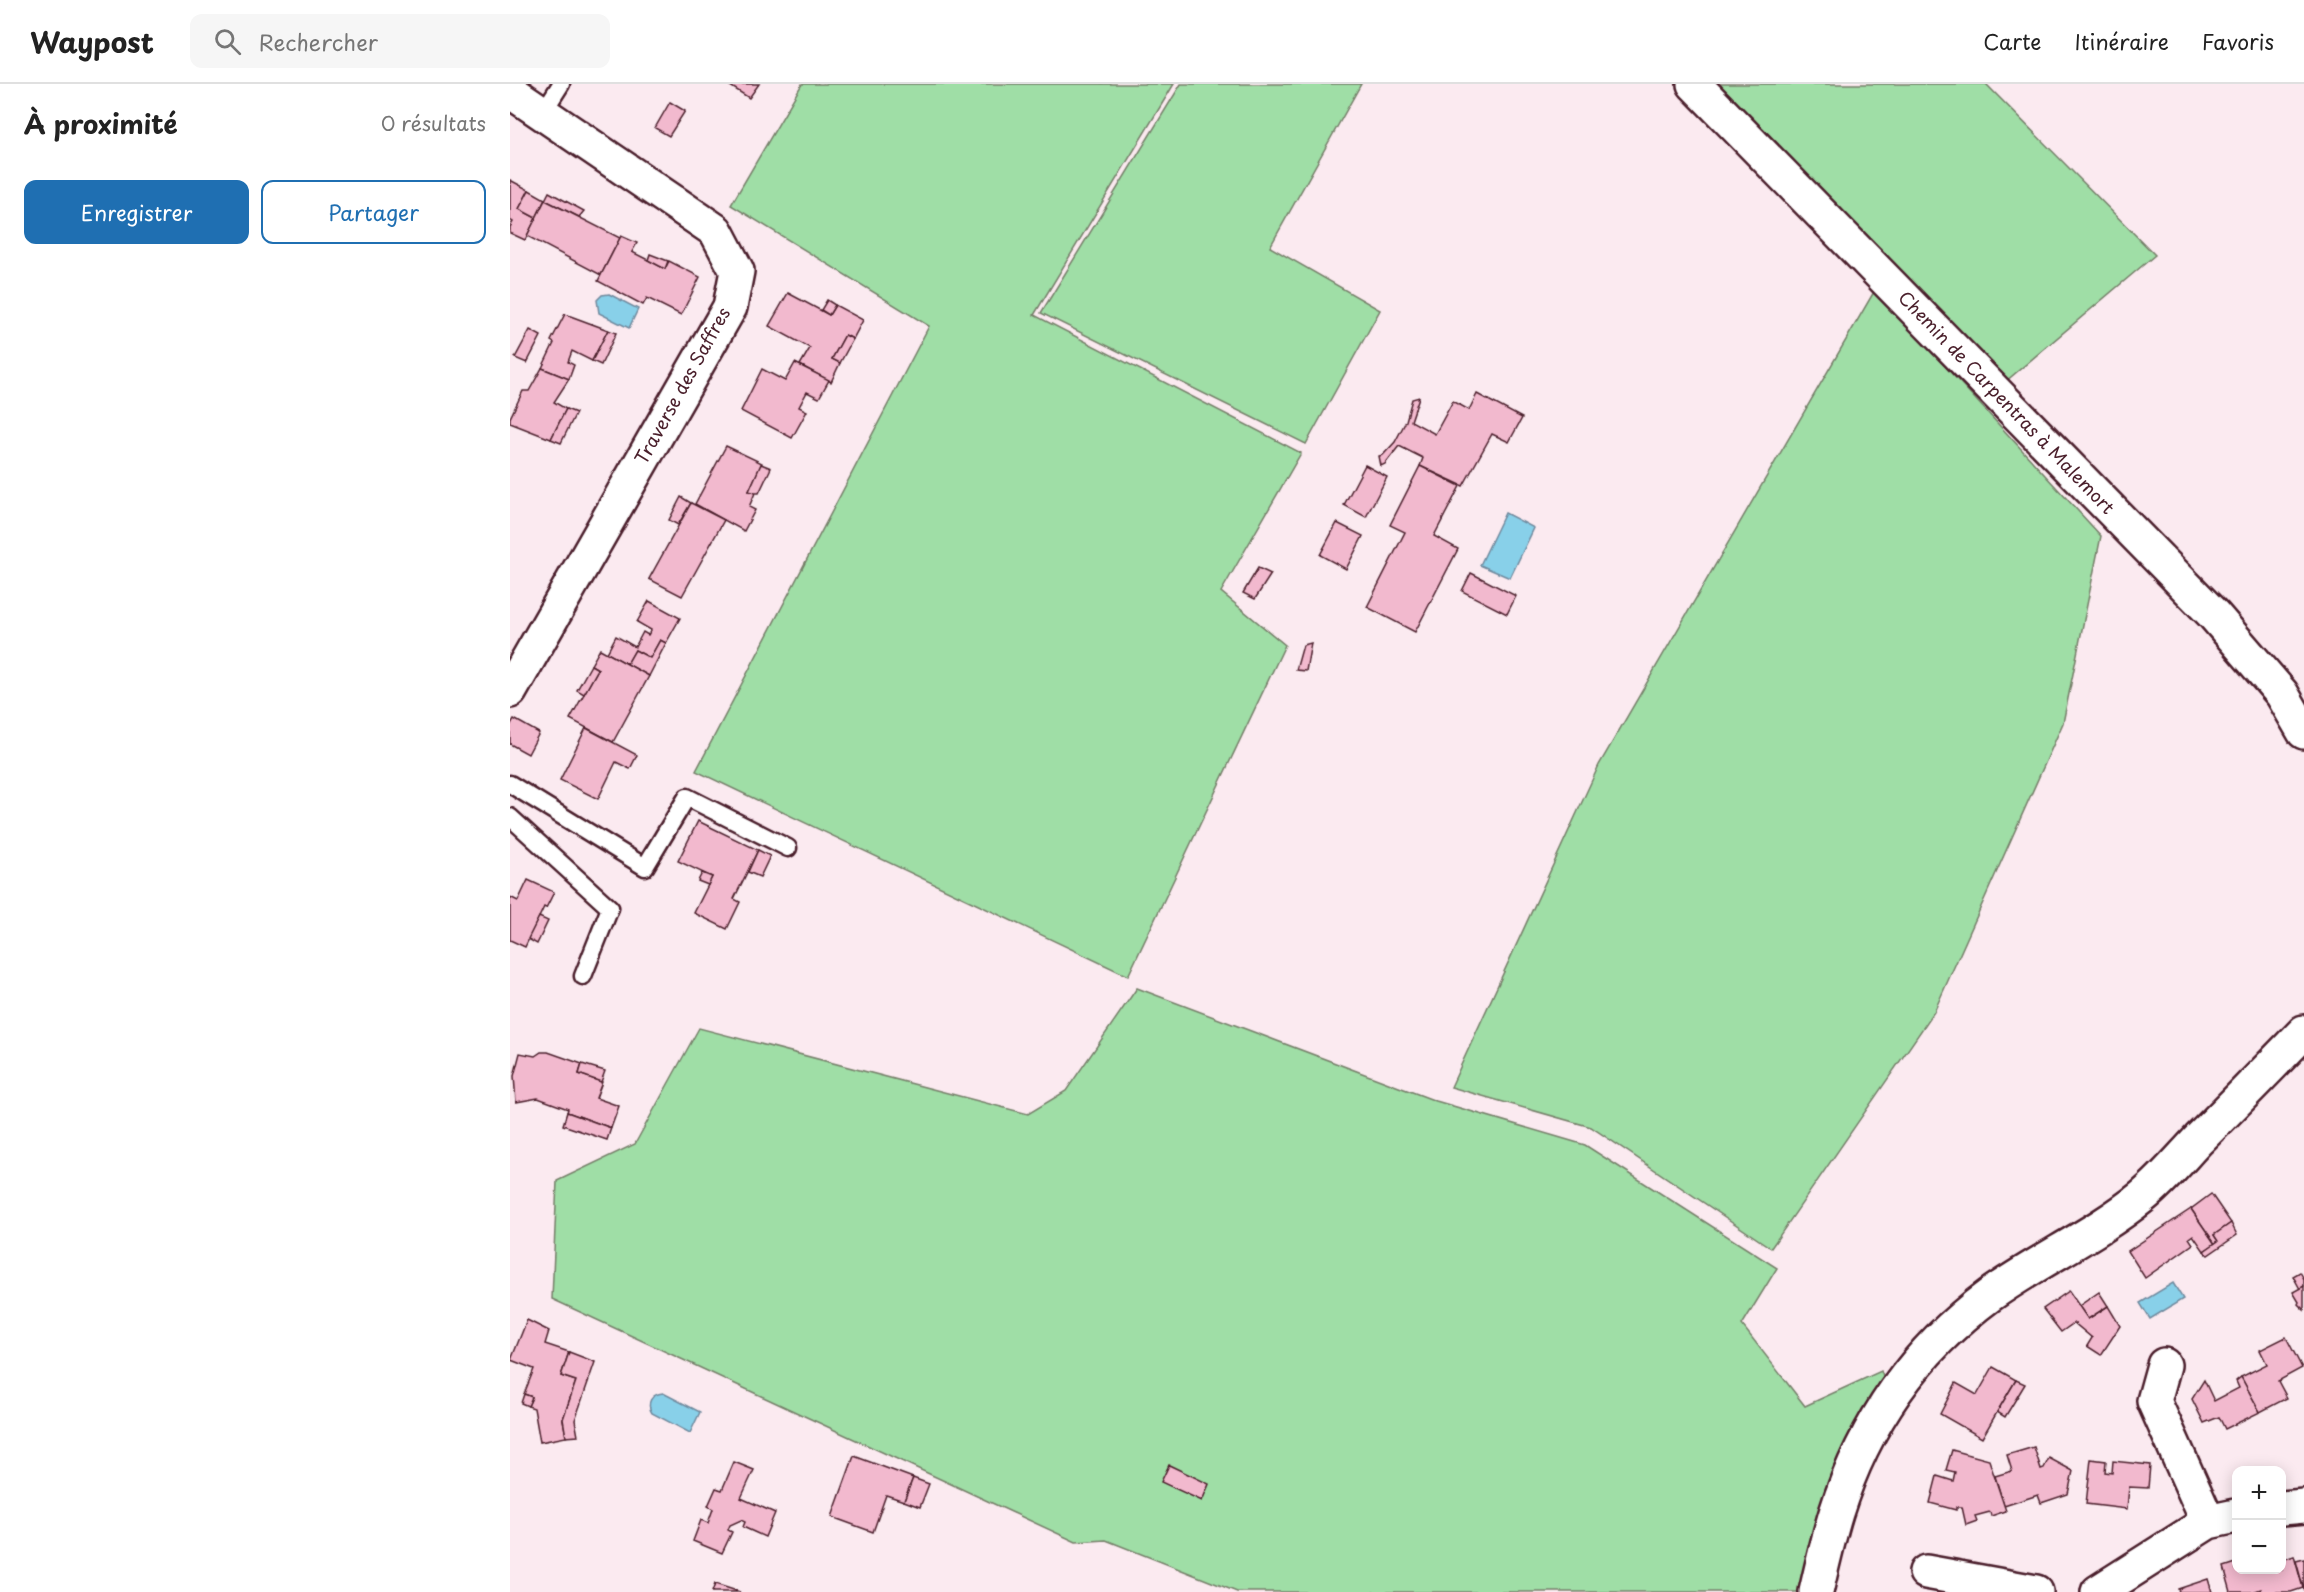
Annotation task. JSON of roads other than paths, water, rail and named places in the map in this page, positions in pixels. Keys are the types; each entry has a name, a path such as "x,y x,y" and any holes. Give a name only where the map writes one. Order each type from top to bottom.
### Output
{"street":[{"name":"Chemin de Carpentras à Malemort","path":"1694,84 2214,615 2282,694 2304,732"},
{"name":"Traverse des Saffres","path":"510,91 716,231 737,271 730,307 510,690"},
{"path":"1816,1592 1836,1513 1853,1468 1877,1418 1894,1390 1916,1364 1947,1331 1990,1295 2109,1221 2144,1196 2304,1032"},
{"path":"2098,1592 2222,1519 2154,1401 2164,1365"},
{"path":"2286,1508 2304,1506"},
{"path":"1926,1572 2029,1591"}],"lane":[{"path":"542,114 561,84"},
{"path":"510,784 645,867 687,797 788,848"},
{"path":"510,817 610,908 583,976"}],"water":[{"path":"609,294 638,309 629,328 599,313 597,300 602,295"},
{"path":"1505,513 1534,528 1510,578 1480,565"},
{"path":"2173,1283 2183,1299 2150,1319 2140,1303"},
{"path":"663,1393 700,1412 690,1433 652,1413 651,1400 655,1395"}]}
